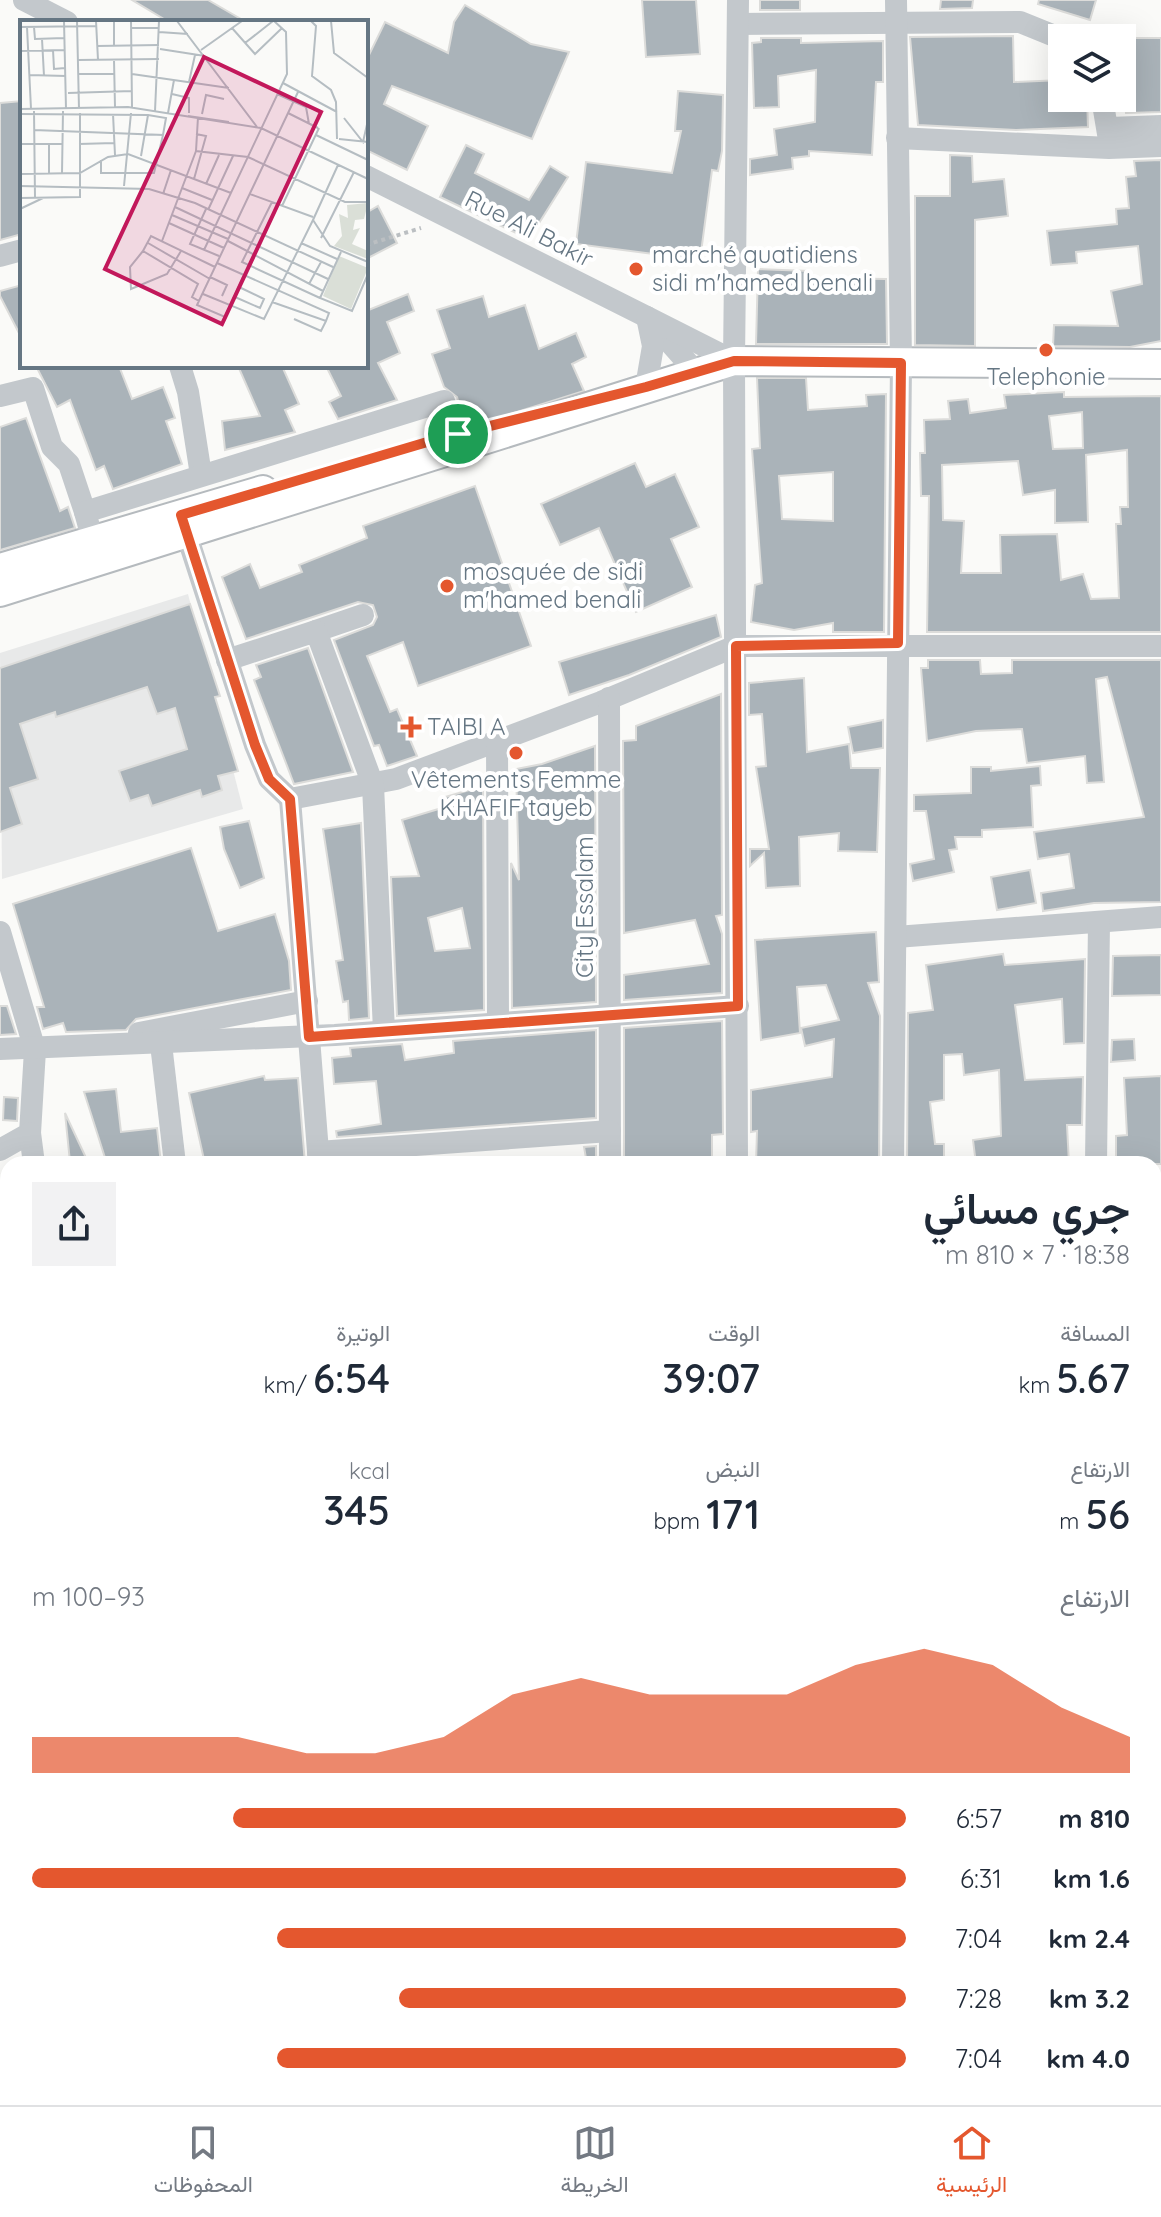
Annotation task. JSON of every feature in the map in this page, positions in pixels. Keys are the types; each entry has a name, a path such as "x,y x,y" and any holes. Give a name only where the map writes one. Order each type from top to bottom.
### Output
{"main road":[{"path":"0,568 89,525 184,524 734,361 1161,364"},
{"path":"0,592 450,424 646,387"}],"street":[{"path":"24,0 63,20"},
{"path":"737,1156 734,361 738,0"},
{"path":"893,1156 901,363 896,0"},
{"path":"738,24 1020,22 1048,33"},
{"path":"1105,112 1110,138"},
{"path":"1110,138 1161,126"},
{"path":"897,138 1110,138 1161,146"},
{"name":"Rue Ali Bakir","path":"368,177 647,317 695,371"},
{"path":"0,256 20,251"},
{"path":"647,317 734,361"},
{"path":"646,387 653,346 647,317"},
{"path":"181,368 188,392 201,475"},
{"path":"0,396 33,388 52,447 69,464 89,525"},
{"path":"444,401 450,424 89,525 201,475 444,401"},
{"path":"184,524 269,779 290,799 319,1156"},
{"path":"227,660 363,615"},
{"path":"316,631 373,785 384,1031"},
{"path":"290,799 373,785 497,741 736,646 898,643 1161,646"},
{"name":"City Essalam","path":"609,698 610,1156"},
{"path":"497,741 498,1023"},
{"path":"896,937 1161,917"},
{"path":"1096,1156 1099,922"},
{"path":"0,932 35,1050 30,1133 33,1156"},
{"path":"60,1049 307,1001"},
{"path":"0,1049 309,1037 738,1006"},
{"path":"161,1044 174,1156"},
{"path":"341,1156 610,1131"},
{"path":"0,1150 30,1133"}],"path":[{"path":"368,244 451,219"}],"shaded area":[{"path":"188,594 243,809 2,879 0,653"}],"building":[{"path":"132,0 208,0 243,20 166,20"},
{"path":"642,0 696,0 700,54 646,57"},
{"path":"760,0 800,0 800,10 760,10"},
{"path":"941,0 973,0 972,8 940,9"},
{"path":"1039,0 1096,0 1090,20 1038,4"},
{"path":"465,5 531,44 569,52 532,139 392,86 384,104 428,126 407,170 368,151 368,57 385,22 448,53 454,22"},
{"path":"1013,36 1014,82 1048,81 1048,112 1087,112 1088,127 1016,130 918,125 910,37"},
{"path":"761,38 801,38 801,43 883,41 883,82 876,82 872,155 809,151 809,156 792,158 793,169 750,175 750,159 777,155 774,129 815,122 816,70 778,76 779,107 754,108 752,43 761,42"},
{"path":"1136,38 1161,38 1161,112 1126,113 1136,112"},
{"path":"678,91 723,95 722,151 718,171 712,170 700,260 576,244 586,162 672,173 681,131 675,131"},
{"path":"20,101 20,235 0,240 0,103"},
{"path":"466,145 484,154 475,173 529,200 550,166 568,177 529,239 440,197"},
{"path":"950,155 972,156 973,182 1004,179 1008,216 975,220 975,346 915,345 915,196 950,196"},
{"path":"1161,160 1161,341 1130,347 1053,346 1054,325 1118,326 1111,291 1142,284 1138,246 1076,252 1077,263 1051,265 1047,231 1117,224 1116,209 1129,208 1126,177 1136,176 1134,161"},
{"path":"378,206 397,243 368,258 368,212"},
{"path":"758,269 809,271 809,278 886,279 887,344 756,344"},
{"path":"20,286 20,335 0,296 0,291"},
{"path":"408,294 414,311 387,322 400,353 378,363 397,400 338,419 329,402 341,396 327,368 368,368 368,310"},
{"path":"483,296 489,317 525,305 539,349 576,333 586,357 572,364 584,391 466,428 457,397 444,387 432,354 450,348 437,310"},
{"path":"37,368 120,368 132,399 163,387 175,418 166,421 182,464 113,489 104,466 96,470 70,400 57,407"},
{"path":"239,368 283,368 299,404 285,410 295,432 225,450 222,421 260,416"},
{"path":"757,378 806,378 808,410 867,406 866,395 886,394 884,632 833,632 833,623 794,630 751,622 755,585 762,583 752,449 760,448","holes":["833,472 833,521 782,519 779,476"]},
{"path":"1064,392 1064,397 1161,396 1161,632 927,632 929,496 921,496 920,453 925,453 924,420 950,419 948,401 968,399 970,413 1006,408 1004,395","holes":["1082,412 1083,448 1053,449 1049,416","1127,450 1128,507 1120,507 1121,524 1116,524 1119,598 1091,599 1083,574 1061,580 1057,534 1000,535 1001,573 961,573 964,521 943,520 942,465 1018,461 1023,495 1055,490 1055,523 1088,522 1086,455"]},
{"path":"26,418 60,511 68,507 75,528 0,550 0,427"},
{"path":"635,463 646,487 675,474 699,527 671,539 692,587 636,612 599,528 560,545 541,504"},
{"path":"475,486 531,646 418,686 403,642 367,656 390,712 397,709 417,756 387,766 379,745 374,746 334,640 373,625 377,617 373,605 358,602 246,639 222,577 250,564 260,588 302,572 299,565 367,538 363,526"},
{"path":"190,604 220,696 215,697 238,771 218,776 222,790 202,797 200,790 152,806 148,795 130,801 119,771 187,749 175,708 157,714 147,687 56,717 55,712 20,724 38,779 10,788 22,824 0,832 0,668"},
{"path":"716,615 721,637 629,675 569,695 559,662"},
{"path":"308,648 353,772 294,784 254,680 261,677 256,665"},
{"path":"928,660 980,660 981,674 1012,673 1012,660 1161,660 1161,902 1094,903 1043,911 1041,893 1074,888 1069,854 1038,859 1034,832 1144,817 1107,677 1096,679 1104,782 1087,783 1085,756 1027,763 1022,729 976,731 927,741 921,668 928,668"},
{"path":"804,678 807,752 849,744 851,768 880,768 877,852 838,851 839,833 799,837 800,886 766,888 764,853 750,866 750,849 769,849 756,767 766,766 762,714 749,715 749,683"},
{"path":"721,694 722,915 716,916 722,934 722,993 624,1000 624,975 709,964 695,920 624,933 623,741 636,740 636,726"},
{"path":"883,720 883,748 853,753 848,727"},
{"path":"595,746 596,1002 512,1008 511,863 519,880 516,769 542,764"},
{"path":"1040,766 1041,785 1031,786 1033,827 982,830 982,837 955,837 957,849 949,850 954,872 913,881 910,864 934,859 926,811 914,811 914,795 971,793 971,767 991,767 991,771"},
{"path":"483,786 484,1010 397,1016 391,877 419,876 402,820 445,807 442,798","holes":["462,908 470,948 435,951 428,918"]},
{"path":"249,821 264,878 240,888 224,849 220,827"},
{"path":"361,823 369,1018 349,1020 348,1001 343,1002 336,961 343,960 323,829"},
{"path":"191,848 218,931 275,914 289,961 291,990 136,1019 126,1030 66,1032 63,1023 43,1029 37,1007 44,1007 13,904"},
{"path":"1030,870 1036,903 997,910 991,877"},
{"path":"876,932 879,982 868,983 880,1016 879,1156 756,1156 757,1131 751,1132 751,1090 832,1077 834,1039 805,1046 801,1028 839,1020 826,985 797,987 800,1033 761,1040 755,940"},
{"path":"1003,954 1005,965 1085,959 1084,1043 1064,1044 1062,999 1015,1005 1025,1080 1083,1077 1082,1125 1067,1125 1069,1156 975,1156 973,1140 1001,1136 999,1070 964,1075 962,1054 944,1055 944,1100 930,1102 935,1144 944,1144 944,1156 907,1156 908,1013 933,1010 926,965"},
{"path":"1161,955 1161,995 1112,996 1113,956"},
{"path":"0,1006 7,1006 16,1034 0,1035"},
{"path":"722,1021 723,1134 712,1135 712,1156 624,1156 624,1028"},
{"path":"596,1030 596,1118 337,1137 336,1131 381,1124 376,1081 334,1084 332,1058 351,1056 350,1048 402,1044 405,1060 454,1053 453,1041"},
{"path":"1134,1039 1135,1060 1111,1062 1112,1040"},
{"path":"264,1076 265,1080 298,1078 304,1156 203,1156 189,1093"},
{"path":"1161,1076 1161,1156 1116,1156 1116,1136 1127,1135 1124,1078"},
{"path":"116,1089 121,1132 157,1128 160,1156 104,1156 84,1092"},
{"path":"4,1097 18,1098 17,1121 3,1120"},
{"path":"65,1113 85,1156 69,1156"},
{"path":"596,1146 596,1156 586,1156 584,1147"}],"place":[{"name":"marché quatidiens sidi m'hamed benali","path":"636,269"},
{"name":"Telephonie","path":"1046,350"},
{"name":"mosquée de sidi m'hamed benali","path":"447,586"},
{"name":"TAIBI A","path":"411,727"},
{"name":"Vêtements Femme KHAFIF tayeb","path":"516,753"}],"route":[{"path":"734,361 901,363 898,643 736,646 738,1006 309,1037 290,799 269,779 255,745 181,515 458,434 646,387 734,361"}]}
